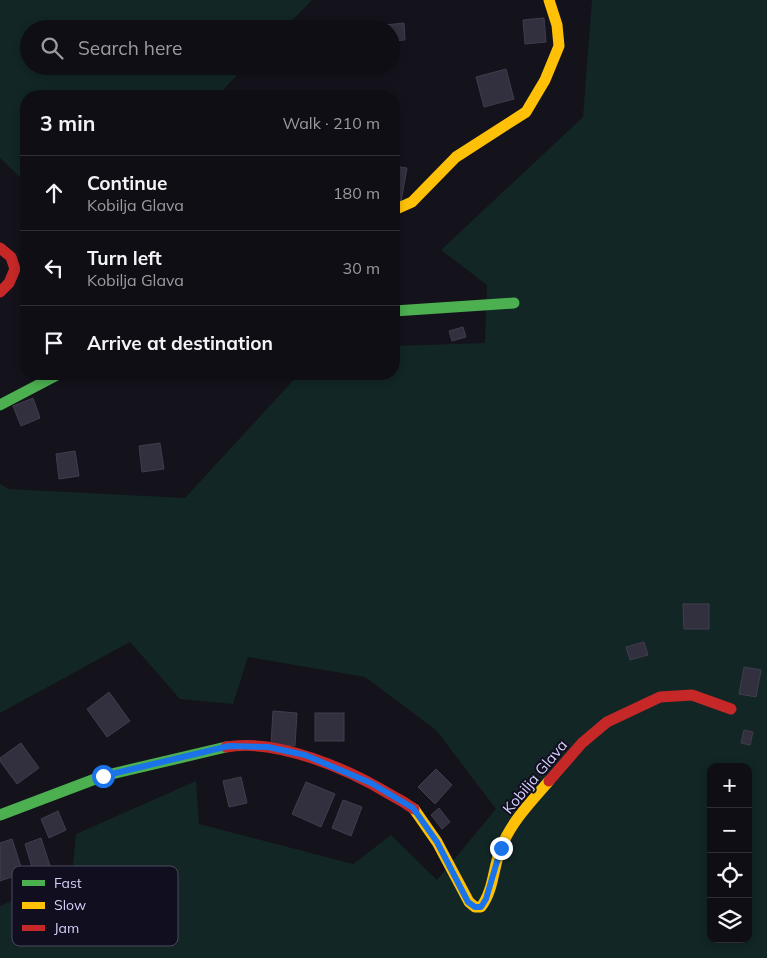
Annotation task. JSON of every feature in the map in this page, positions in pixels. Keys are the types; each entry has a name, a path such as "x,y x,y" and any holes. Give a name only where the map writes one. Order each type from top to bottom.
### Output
{"street":[{"path":"400,207 412,202 456,157 526,112 545,80 559,46 558,25 549,0"},
{"path":"0,248 11,257 15,270 9,283 0,292"},
{"path":"400,311 514,303"},
{"path":"0,405 48,380"},
{"name":"Kobilja Glava","path":"0,815 103,776 229,746 268,747 305,755 371,783 413,808 437,842 468,902 475,907 481,907 486,899 501,848 516,820 582,743 607,722 660,697 692,695 731,709"}],"green space":[{"path":"0,0 312,0 293,20 20,20 20,75 237,75 223,90 20,90 20,177 0,158"},
{"path":"592,0 767,0 767,958 0,958 0,906 12,901 12,946 178,946 178,866 73,866 76,834 196,781 199,824 353,864 391,835 437,880 496,809 436,730 365,677 248,657 233,704 180,699 130,642 0,713 0,484 9,489 185,498 293,380 400,380 400,346 485,343 487,285 441,250 583,117"}],"building":[{"path":"544,18 546,42 525,44 523,20"},
{"path":"400,23 404,23 405,40 400,40"},
{"path":"506,69 514,99 484,107 476,77"},
{"path":"400,167 407,168 400,202"},
{"path":"463,327 466,337 452,341 449,331"},
{"path":"33,398 40,418 21,426 13,406"},
{"path":"160,443 164,469 142,472 139,446"},
{"path":"75,451 79,476 59,479 56,454"},
{"path":"683,604 709,604 709,629 684,629"},
{"path":"644,642 648,655 630,660 626,647"},
{"path":"744,667 761,670 756,697 739,694"},
{"path":"109,692 130,721 107,737 87,709"},
{"path":"273,711 297,713 295,746 271,744"},
{"path":"315,713 344,713 344,741 315,741"},
{"path":"744,730 753,732 750,745 741,743"},
{"path":"21,743 39,768 17,784 0,761 0,758"},
{"path":"436,769 452,785 435,804 418,787"},
{"path":"241,777 247,803 229,807 223,781"},
{"path":"306,782 335,794 321,827 292,814"},
{"path":"343,800 362,807 351,836 332,828"},
{"path":"439,808 450,822 442,829 431,815"},
{"path":"58,811 66,830 49,838 41,819"},
{"path":"41,838 50,866 32,866 25,844"},
{"path":"12,839 21,866 12,866 12,877 0,881 0,843"}],"traffic: fast":[{"path":"400,311 514,303"},
{"path":"0,405 48,380"},
{"path":"0,815 103,776 226,747"}],"traffic: slow":[{"path":"400,207 412,202 456,157 526,112 545,80 559,46 557,25 549,0"},
{"path":"414,809 437,842 469,902 475,907 481,907 491,886 498,855 505,839 522,813 549,781"}],"traffic: jam":[{"path":"0,248 11,257 15,269 9,283 0,292"},
{"path":"549,781 582,743 607,722 660,697 692,695 731,709"},
{"path":"226,747 246,745 267,747 311,758 354,775 414,809"}],"route":[{"path":"103,776 229,746 268,747 305,755 371,783 413,808 437,842 468,902 475,907 481,907 486,899 501,848"}]}
